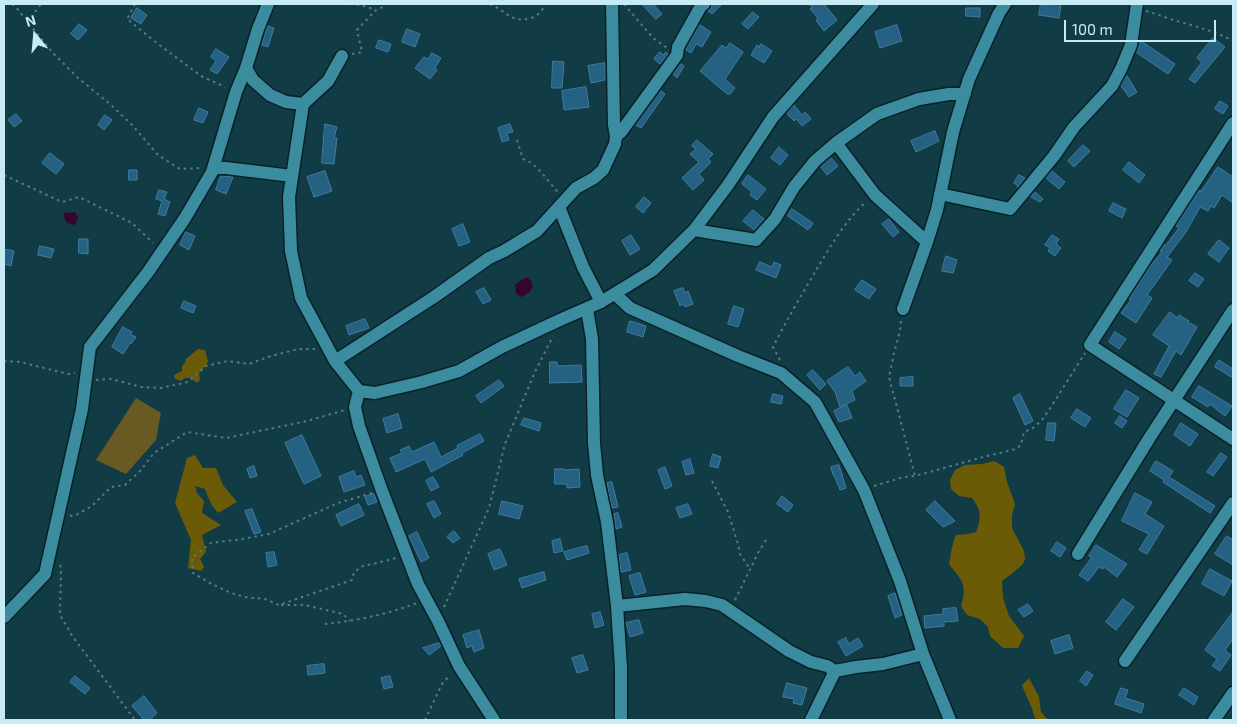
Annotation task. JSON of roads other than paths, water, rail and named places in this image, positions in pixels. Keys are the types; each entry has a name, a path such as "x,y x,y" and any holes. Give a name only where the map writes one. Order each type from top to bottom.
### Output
{"street":[{"path":"4,617 45,574 82,409 90,347 148,272 212,172 236,92 268,4"},
{"path":"332,355 434,297 489,258 537,232 576,188 594,178 603,170 615,144 616,136 614,125 612,4"},
{"path":"616,136 621,132 677,55 678,47 701,6 704,4"},
{"path":"342,56 328,81 303,104 289,197 291,251 301,298 332,355 359,391 375,393 459,371 502,347 601,302 653,270 694,230 728,185 772,117 873,4"},
{"path":"902,309 937,210 953,132 969,79 1004,4"},
{"path":"940,194 1010,209 1054,156 1074,127 1112,86 1131,45 1137,6"},
{"path":"246,68 253,80 270,95 286,102 303,104"},
{"path":"694,230 756,240 774,219 794,188 815,161 836,143 877,114 919,99 949,94 965,94"},
{"path":"1233,123 1090,345 1233,440"},
{"path":"836,143 875,194 927,242"},
{"path":"214,168 292,176"},
{"path":"561,203 583,267 601,302"},
{"path":"614,294 630,308 781,373 815,402 864,490 900,581 923,654 950,720"},
{"path":"587,309 592,339 597,475 607,522 617,606 621,668 621,720"},
{"path":"1078,554 1150,437 1233,310"},
{"path":"359,391 354,407 359,426 418,584 459,666 494,720"},
{"path":"1125,662 1233,503"},
{"path":"617,606 685,599 722,605 789,651 835,671 883,664 923,654"},
{"path":"811,720 835,671"},
{"path":"1214,720 1233,693"}]}
